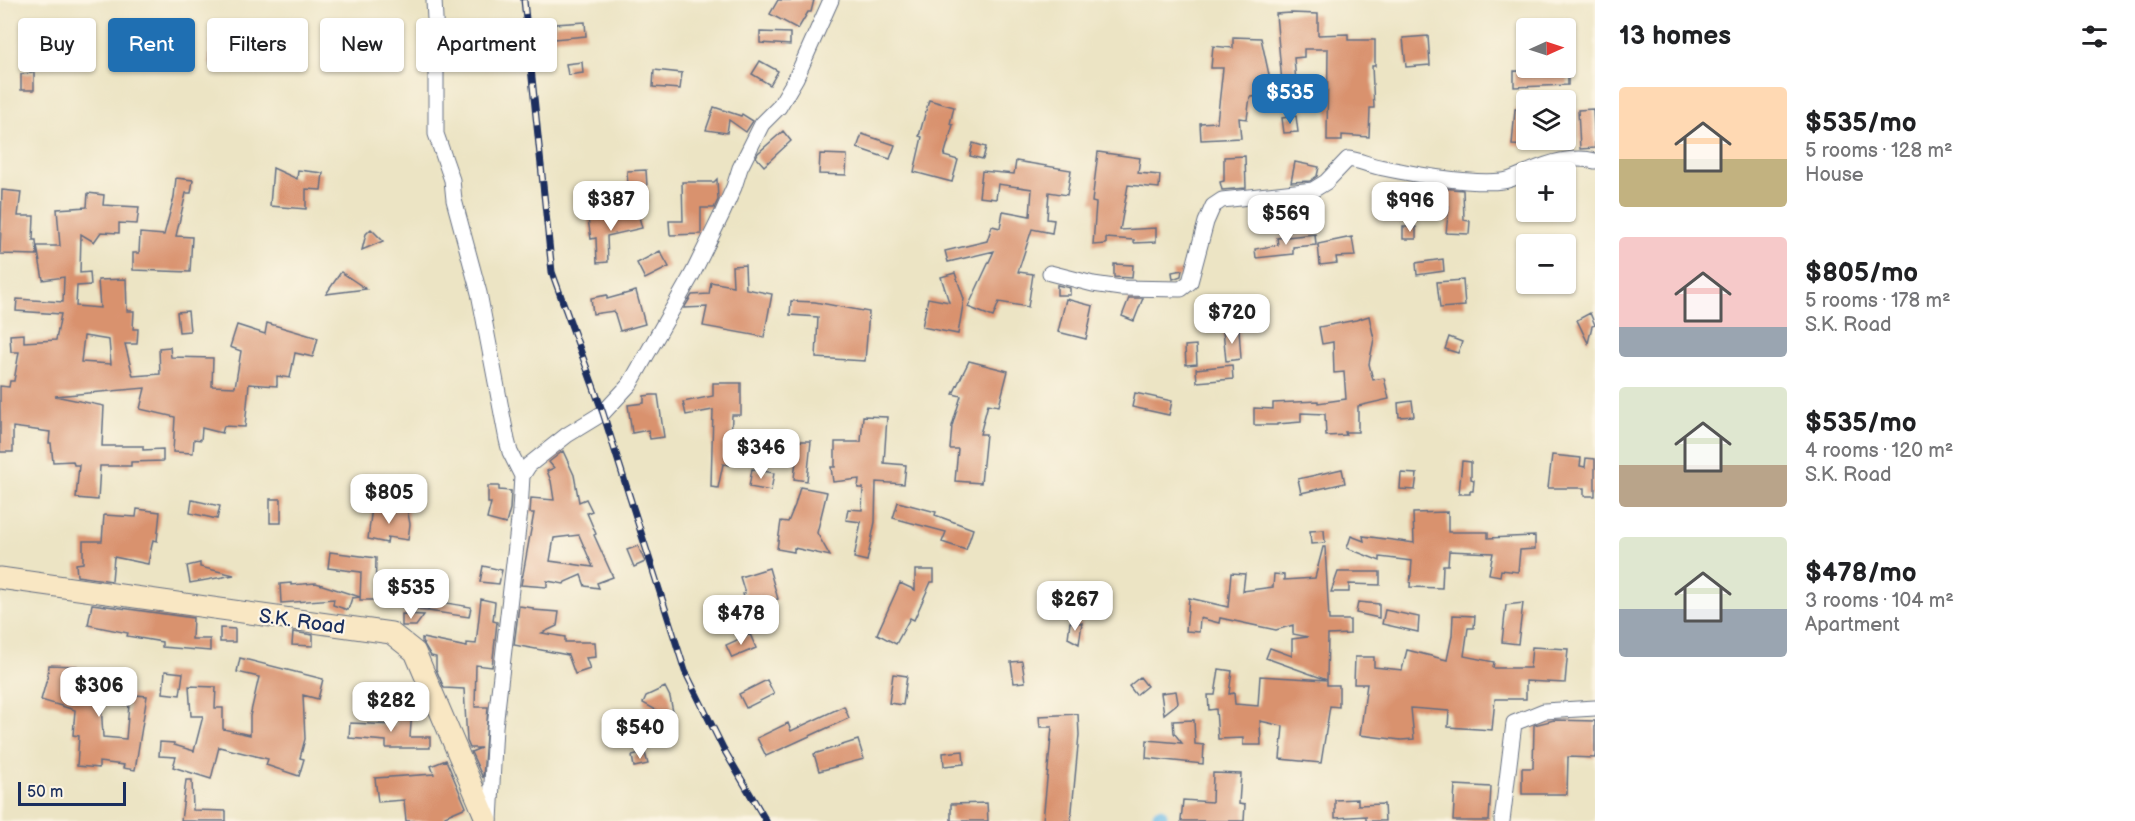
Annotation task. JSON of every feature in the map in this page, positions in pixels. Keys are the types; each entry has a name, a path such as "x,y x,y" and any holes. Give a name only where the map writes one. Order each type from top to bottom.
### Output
{"main road":[{"name":"S.K. Road","path":"0,578 391,633 415,652 489,821"}],"street":[{"path":"434,0 436,134 452,180 454,200 479,293 510,452 522,476"},
{"path":"489,821 495,727 520,512 522,476 529,465 567,435 603,414 630,384 693,273 762,124 779,107 796,78 831,0"},
{"path":"1050,273 1121,288 1180,289 1190,282 1206,222 1214,206 1222,200 1313,190 1326,182 1348,159 1413,174 1483,182 1505,181 1538,167 1572,158 1595,161"},
{"path":"1502,821 1514,723 1544,711 1595,708"}],"building":[{"path":"778,0 814,0 811,12 808,12 798,29 770,14"},
{"path":"1276,14 1318,14 1318,35 1348,34 1348,40 1375,40 1375,66 1372,66 1374,108 1370,108 1369,137 1342,135 1342,141 1327,141 1328,49 1304,49 1304,57 1294,58 1296,82 1282,83"},
{"path":"585,22 586,36 557,39 557,24"},
{"path":"760,32 790,33 790,45 760,43"},
{"path":"1428,36 1430,65 1406,67 1403,38"},
{"path":"1233,37 1261,38 1271,84 1265,84 1265,96 1250,97 1247,119 1239,118 1241,138 1201,140 1200,123 1217,122 1223,68 1211,68 1213,46 1233,48"},
{"path":"760,61 778,71 770,85 752,74"},
{"path":"582,62 583,73 568,75 566,64"},
{"path":"654,70 682,73 680,89 653,87"},
{"path":"1514,71 1516,71 1516,78 1568,78 1568,85 1514,87"},
{"path":"34,73 34,90 21,90 21,74"},
{"path":"929,100 954,107 950,124 953,125 944,156 958,160 952,182 914,172 922,137 919,136"},
{"path":"714,107 741,116 742,114 753,121 746,132 729,120 727,133 706,130"},
{"path":"1515,109 1516,109 1516,145 1512,145"},
{"path":"1593,109 1595,148 1580,149 1578,110"},
{"path":"1296,116 1298,132 1284,133 1282,118"},
{"path":"783,131 791,141 764,166 756,157 758,153"},
{"path":"862,134 895,145 890,159 857,148"},
{"path":"973,143 986,147 983,159 970,156"},
{"path":"1098,152 1140,158 1138,173 1160,175 1159,188 1128,185 1120,230 1156,228 1156,242 1134,243 1134,240 1106,238 1106,244 1093,245 1096,203 1092,202"},
{"path":"820,154 847,155 846,175 819,174"},
{"path":"1245,156 1246,188 1222,190 1220,182 1224,181 1224,157"},
{"path":"1016,161 1071,170 1067,195 1049,192 1047,219 1054,220 1052,233 1032,229 1018,272 1033,274 1028,307 999,302 993,317 968,307 994,251 948,262 945,251 987,241 992,226 1000,228 1003,211 1030,216 1032,189 998,184 996,199 979,197 982,171 1014,174"},
{"path":"1295,162 1319,167 1317,176 1310,181 1291,182"},
{"path":"273,168 297,179 298,170 323,173 321,190 306,189 306,209 270,206"},
{"path":"646,170 648,203 629,204 627,171"},
{"path":"176,178 193,180 191,193 186,193 176,236 192,237 190,272 133,270 133,253 139,253 140,233 164,235 174,197"},
{"path":"717,179 718,200 714,208 701,208 701,234 670,235 669,221 683,221 682,182 714,182"},
{"path":"1441,188 1463,190 1464,220 1470,221 1469,234 1446,233 1449,206 1442,206"},
{"path":"2,190 21,192 18,216 34,216 33,240 36,240 37,255 0,254"},
{"path":"88,193 104,195 103,205 139,207 137,224 119,223 119,233 101,232 94,242 81,234 80,273 90,272 91,285 77,286 76,306 100,308 98,280 126,279 127,311 134,311 133,329 138,329 137,344 125,344 133,376 160,374 159,348 170,347 171,357 213,358 212,386 235,387 241,351 230,347 237,325 265,334 267,323 318,338 313,357 295,353 290,378 277,376 277,386 249,384 245,427 224,426 222,433 202,428 201,440 194,439 193,453 173,452 175,417 140,409 145,388 55,396 104,406 102,446 143,446 143,450 163,449 163,461 131,462 131,466 100,466 98,500 76,498 79,465 74,465 73,461 53,462 51,443 49,443 50,432 13,427 13,452 0,452 0,386 9,387 10,381 14,381 19,352 11,352 10,335 24,334 24,342 56,340 61,314 16,311 17,299 63,302 64,277 43,280 37,246 60,246 57,209 87,207","holes":["84,336 109,340 111,364 81,362"]},
{"path":"638,213 642,228 607,236 608,262 597,263 596,238 591,239 588,219 607,217 607,220"},
{"path":"1403,227 1416,227 1416,239 1403,239"},
{"path":"371,229 383,241 362,250 366,234"},
{"path":"1315,234 1316,245 1293,247 1293,254 1256,258 1255,249 1278,245 1277,238"},
{"path":"1352,237 1355,256 1336,257 1337,263 1320,265 1318,244"},
{"path":"660,251 669,267 645,279 637,263"},
{"path":"1443,259 1444,271 1417,275 1416,263"},
{"path":"1114,264 1133,265 1132,278 1114,277"},
{"path":"745,265 746,289 772,294 764,337 703,326 707,307 684,308 692,295 709,294 711,282 733,286 732,266"},
{"path":"1182,270 1181,276 1173,279 1172,272"},
{"path":"341,272 366,289 326,294"},
{"path":"955,273 964,299 958,334 922,327 928,298 949,302 941,277"},
{"path":"1463,280 1465,306 1440,308 1437,282"},
{"path":"1057,285 1070,288 1070,295 1057,295"},
{"path":"636,291 645,324 620,331 614,311 593,314 591,298 607,295 607,299"},
{"path":"1129,298 1143,298 1134,321 1122,316"},
{"path":"1066,299 1093,306 1086,339 1058,332"},
{"path":"791,301 815,302 869,312 865,361 816,358 818,317 790,315"},
{"path":"188,311 190,331 179,332 177,312"},
{"path":"1590,313 1595,325 1592,326 1588,343 1577,320"},
{"path":"1369,316 1374,339 1369,364 1373,380 1384,378 1389,399 1358,406 1358,432 1326,436 1325,414 1301,413 1301,422 1254,425 1254,408 1273,409 1273,403 1318,401 1318,403 1346,399 1344,372 1334,373 1333,342 1322,344 1319,327"},
{"path":"1239,329 1241,359 1226,361 1223,330"},
{"path":"1449,337 1462,342 1458,353 1445,349"},
{"path":"1196,345 1197,364 1186,365 1185,346"},
{"path":"969,361 1008,371 999,406 988,404 980,434 986,434 981,483 955,481 958,449 950,449 952,426 961,396 953,394"},
{"path":"1232,365 1233,379 1197,382 1196,369"},
{"path":"713,383 741,383 741,415 732,415 730,465 723,464 718,488 711,487 713,410 686,415 683,402 713,396"},
{"path":"1135,393 1172,401 1169,415 1132,407"},
{"path":"658,395 664,437 650,439 648,430 632,433 628,405 644,403 644,396"},
{"path":"1412,401 1414,416 1399,417 1398,403"},
{"path":"863,416 887,417 884,463 906,465 904,484 876,482 875,522 867,561 854,558 861,522 846,520 848,509 862,510 863,488 858,488 859,479 833,482 831,467 835,467 835,442 861,442"},
{"path":"798,441 811,441 807,481 794,479"},
{"path":"563,451 574,475 579,502 586,499 592,511 587,513 596,534 594,535 613,577 597,583 599,588 585,586 581,575 564,584 547,581 547,587 521,585 534,513 530,513 531,498 554,500 547,471 554,468 549,462","holes":["579,535 593,567 550,561 554,538"]},
{"path":"1552,455 1581,458 1580,466 1585,467 1586,458 1595,459 1595,496 1584,496 1584,488 1548,488"},
{"path":"1462,461 1471,462 1471,479 1474,480 1473,491 1470,491 1470,494 1459,494"},
{"path":"752,469 774,473 771,491 749,487"},
{"path":"1342,469 1345,483 1301,493 1298,479"},
{"path":"1401,473 1417,474 1415,490 1400,489"},
{"path":"488,486 499,486 499,490 511,491 506,524 487,519 491,503 488,503"},
{"path":"800,487 827,492 817,533 830,556 794,548 794,552 777,549 781,521 788,522"},
{"path":"270,499 281,499 281,523 270,523"},
{"path":"192,500 220,506 217,519 190,513"},
{"path":"898,502 936,512 935,515 973,529 966,550 942,542 946,532 893,518"},
{"path":"372,507 396,510 407,508 410,524 408,540 388,537 387,543 368,539"},
{"path":"137,509 160,512 157,541 153,540 148,564 114,557 112,581 77,576 76,564 83,563 83,541 102,541 104,515 136,517"},
{"path":"1448,512 1448,532 1488,532 1488,538 1535,536 1535,549 1520,550 1518,572 1501,570 1500,576 1489,574 1493,553 1449,551 1448,565 1443,565 1442,588 1410,587 1412,561 1380,557 1380,561 1347,548 1351,536 1364,541 1363,536 1414,543 1413,513"},
{"path":"1324,530 1325,543 1311,544 1310,531"},
{"path":"638,546 645,562 634,567 627,550"},
{"path":"1323,547 1325,547 1329,620 1350,620 1350,634 1328,635 1327,680 1266,658 1270,648 1292,656 1292,639 1308,637 1293,634 1293,625 1276,630 1220,618 1219,623 1200,618 1199,632 1186,631 1189,598 1228,607 1231,573 1245,574 1243,591 1273,587 1274,574 1284,575 1284,580 1315,578"},
{"path":"330,552 376,558 375,600 360,600 361,572 328,568"},
{"path":"200,563 200,567 234,575 190,583 187,566"},
{"path":"483,566 502,570 499,584 480,582"},
{"path":"769,568 778,599 748,609 740,577"},
{"path":"915,570 934,570 934,582 931,582 914,620 910,618 896,644 877,634 900,583 915,590"},
{"path":"1338,572 1380,572 1380,585 1349,584 1349,592 1331,592"},
{"path":"419,575 445,585 434,601 471,607 469,617 428,611 429,609 427,611 416,610"},
{"path":"291,583 291,585 316,583 360,597 352,598 348,610 333,605 334,599 281,603 280,584"},
{"path":"481,599 495,602 493,621 497,622 492,667 476,665 475,707 488,707 483,778 471,752 481,748 470,748 467,741 464,689 444,688 436,669 436,657 431,656 422,641 422,638 467,647 467,643 476,644"},
{"path":"1358,602 1379,604 1379,618 1356,613"},
{"path":"1523,603 1518,644 1502,642 1506,605"},
{"path":"92,604 193,618 192,639 210,639 210,651 162,647 162,642 127,636 128,633 88,625"},
{"path":"519,606 533,608 533,610 559,612 557,626 542,633 565,637 565,642 595,642 596,657 586,658 590,669 575,674 568,655 514,645"},
{"path":"1385,610 1419,617 1418,632 1382,624"},
{"path":"402,614 424,615 416,626 402,626"},
{"path":"1453,615 1475,616 1474,628 1468,628 1464,656 1494,662 1493,668 1530,668 1532,647 1568,649 1565,683 1526,681 1526,699 1495,699 1492,730 1448,727 1449,711 1411,708 1414,739 1401,740 1360,735 1367,684 1354,684 1355,657 1374,657 1374,667 1402,670 1407,650 1447,660"},
{"path":"1070,622 1082,623 1079,644 1068,638"},
{"path":"220,628 235,629 235,642 220,642"},
{"path":"293,632 313,635 313,646 292,645"},
{"path":"750,634 756,648 732,658 726,645"},
{"path":"240,658 323,679 318,699 303,695 305,739 300,758 304,759 299,776 266,765 268,759 219,747 211,779 173,767 176,757 159,756 160,742 174,743 174,745 194,751 203,716 191,716 189,686 216,687 215,708 223,708 223,729 250,735 250,716 259,677 237,672"},
{"path":"1022,661 1025,682 1014,683 1011,662"},
{"path":"49,665 77,666 76,684 113,686 112,693 147,696 135,770 123,768 124,765 99,762 99,768 77,766 79,736 73,735 75,710 41,700","holes":["101,703 129,705 126,739 103,737"]},
{"path":"1219,669 1232,671 1229,694 1234,693 1235,704 1258,706 1260,676 1327,680 1327,685 1339,685 1339,707 1330,706 1321,763 1280,759 1283,726 1260,721 1261,745 1243,745 1243,738 1218,739 1216,709 1209,710 1208,695 1215,695"},
{"path":"165,671 183,673 180,695 163,693"},
{"path":"893,674 907,676 903,705 889,703"},
{"path":"1140,677 1147,686 1136,695 1129,686"},
{"path":"767,680 774,694 746,708 739,694"},
{"path":"665,687 670,697 675,722 662,725 658,711 643,703 646,696"},
{"path":"1176,691 1178,703 1164,714 1161,693"},
{"path":"844,706 849,718 766,756 757,738 788,723 791,731"},
{"path":"398,709 412,710 410,737 430,737 430,748 386,748 386,741 349,738 350,723 396,725"},
{"path":"1078,714 1079,735 1071,821 1043,821 1052,727 1040,727 1039,716"},
{"path":"1194,720 1195,744 1204,745 1203,764 1146,758 1147,740 1182,743 1174,733 1173,721"},
{"path":"1554,720 1595,721 1595,758 1568,757 1567,794 1522,794 1522,768 1533,768 1534,725"},
{"path":"858,740 864,759 819,771 814,754"},
{"path":"963,751 964,764 944,766 943,753"},
{"path":"645,753 648,764 634,767 632,756"},
{"path":"446,760 466,807 445,816 446,821 406,821 404,800 378,802 375,778 434,774 431,766"},
{"path":"1213,773 1241,774 1239,804 1245,805 1244,821 1181,821 1183,800 1212,802"},
{"path":"186,780 192,780 193,810 226,811 226,821 181,821"},
{"path":"1455,785 1491,787 1489,821 1453,821"},
{"path":"1358,799 1358,805 1384,804 1385,821 1366,821 1366,816 1335,818 1335,800"},
{"path":"987,803 988,821 951,821 951,804"}],"waterway":[{"path":"1160,815 1160,821"}],"railway":[{"path":"524,0 552,272 603,413 685,671 723,748 766,821"}]}
